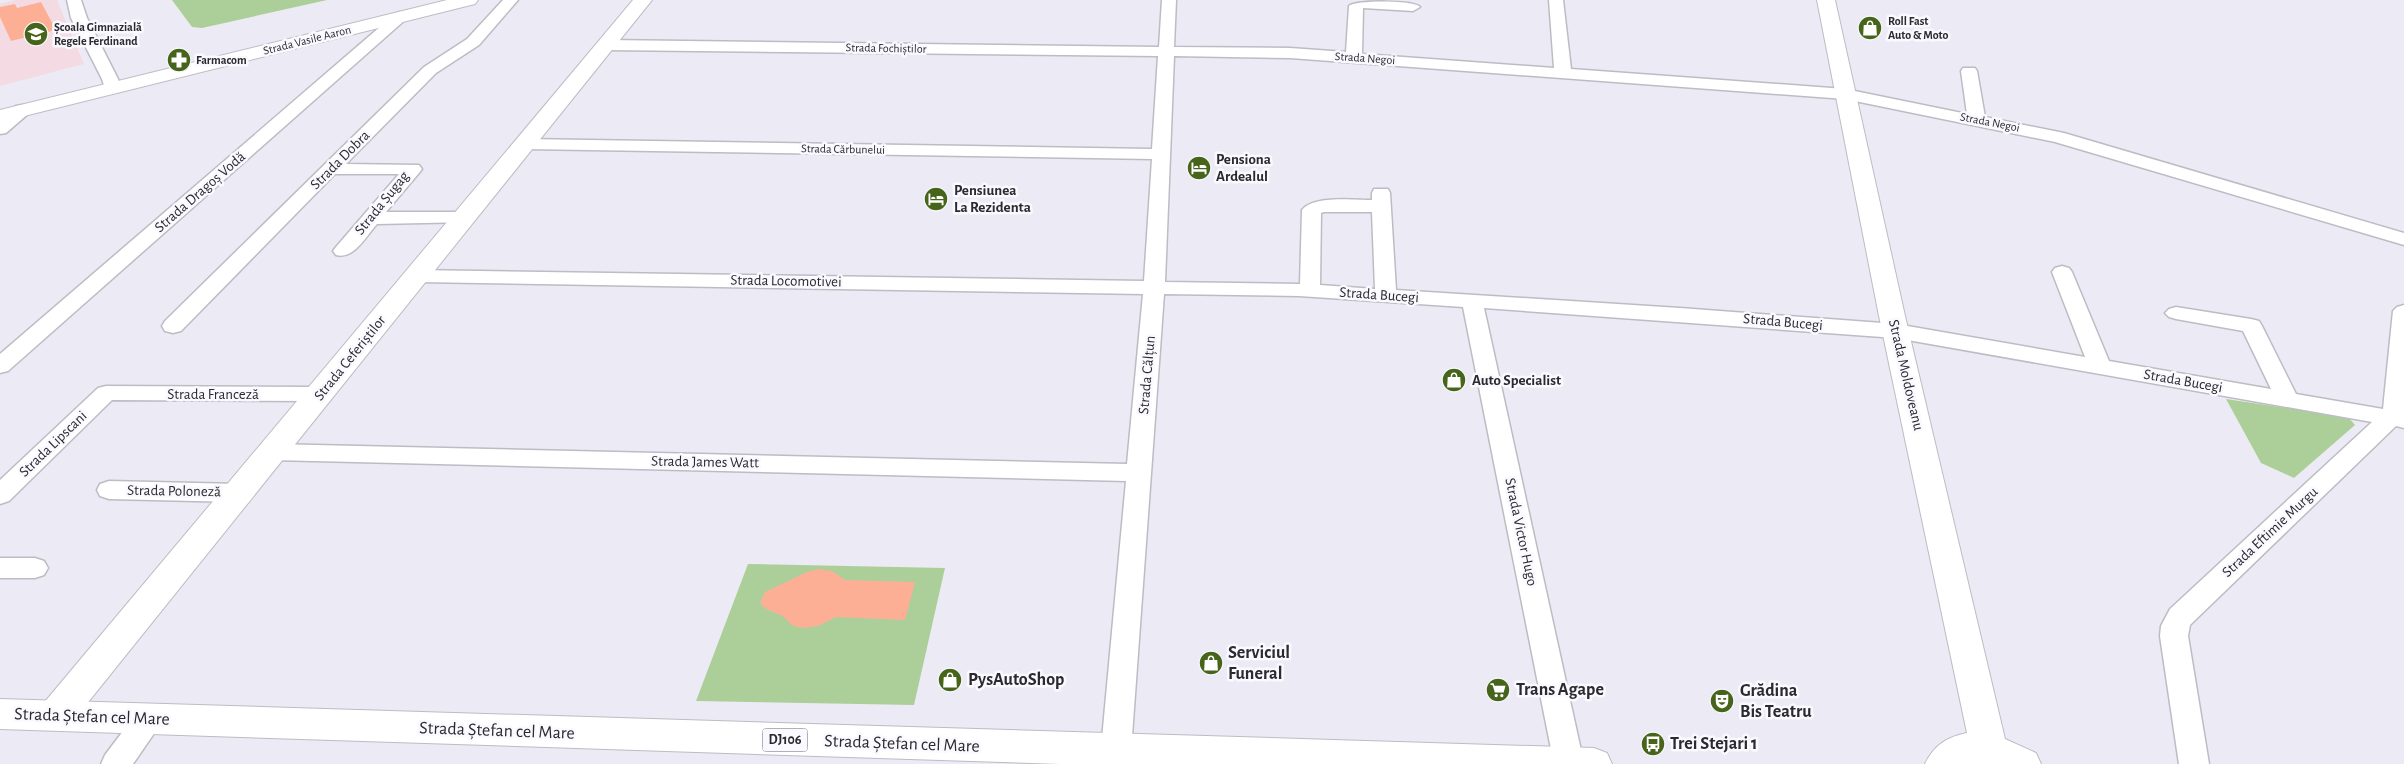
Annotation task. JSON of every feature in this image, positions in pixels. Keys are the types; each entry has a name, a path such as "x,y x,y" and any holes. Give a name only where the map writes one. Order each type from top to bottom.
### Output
{"main road":[{"name":"Strada Vasile Aaron","path":"0,116 469,0"},
{"name":"Strada Ceferiștilor","path":"56,715 644,0"},
{"name":"Strada Moldoveanu","path":"1826,0 1896,331 1988,748"},
{"name":"Strada Ștefan cel Mare","path":"0,714 1577,764"},
{"path":"1943,764 1952,753 1968,747 1988,748 2010,756 2023,764"}],"street":[{"path":"74,0 80,18 110,79 112,88"},
{"name":"Strada Dobra","path":"172,326 430,70 473,42 511,0"},
{"name":"Strada Călțun","path":"1116,750 1154,287 1169,0"},
{"path":"1556,0 1563,72"},
{"path":"1354,57 1356,6 1363,3 1412,6"},
{"name":"Strada Dragoș Vodă","path":"0,366 400,17"},
{"name":"Strada Fochiștilor","path":"607,45 1166,52"},
{"name":"Strada Negoi","path":"1166,52 1283,53 1354,57 1845,94 2058,137 2404,239"},
{"path":"1969,71 1976,120"},
{"path":"0,129 22,110"},
{"name":"Strada Cărbunelui","path":"525,144 1161,154"},
{"name":"Strada Șugag","path":"330,169 413,169 343,251"},
{"path":"1310,291 1312,210 1314,207 1378,200 1386,296"},
{"path":"370,218 464,218"},
{"path":"2062,272 2100,366"},
{"name":"Strada Locomotivei","path":"417,276 1154,287"},
{"name":"Strada Bucegi","path":"1154,287 1310,291 1680,314 1896,331 2398,418"},
{"name":"Strada Victor Hugo","path":"1472,301 1577,764"},
{"path":"2398,418 2396,400 2404,311"},
{"path":"2176,312 2251,326 2287,398"},
{"name":"Strada Franceză","path":"106,393 320,394"},
{"name":"Strada Lipscani","path":"0,495 106,393"},
{"name":"Strada Eftimie Murgu","path":"2194,764 2174,636 2175,626 2187,610 2398,418"},
{"name":"Strada James Watt","path":"272,452 1138,473"},
{"name":"Strada Poloneză","path":"109,490 239,492"},
{"path":"0,568 35,568"},
{"path":"116,764 149,719"}],"shaded area":[{"name":"Școala Gimnazială Regele Ferdinand","path":"16,0 57,0 84,64 0,86 0,4"}],"green space":[{"path":"172,0 327,0 202,28 192,27"},
{"path":"2226,399 2348,417 2355,425 2294,478 2261,463"},
{"path":"748,564 945,568 914,705 696,701"}],"building":[{"path":"41,2 56,30 11,41 0,17 0,7 15,4 17,8"},
{"path":"819,569 832,571 845,580 915,582 905,620 836,617 818,626 804,628 793,626 783,616 766,609 760,603 765,592 807,572"}],"place":[{"name":"Roll Fast Auto & Moto","path":"1870,28"},
{"name":"Școala Gimnazială Regele Ferdinand","path":"36,34"},
{"name":"Farmacom","path":"179,60"},
{"name":"Pensiona Ardealul","path":"1199,168"},
{"name":"Pensiunea La Rezidenta","path":"936,199"},
{"name":"Auto Specialist","path":"1454,380"},
{"name":"Serviciul Funeral","path":"1211,663"},
{"name":"PysAutoShop","path":"950,680"},
{"name":"Trans Agape","path":"1498,690"},
{"name":"Grădina Bis Teatru","path":"1722,701"},
{"name":"Trei Stejari 1","path":"1653,744"}]}
